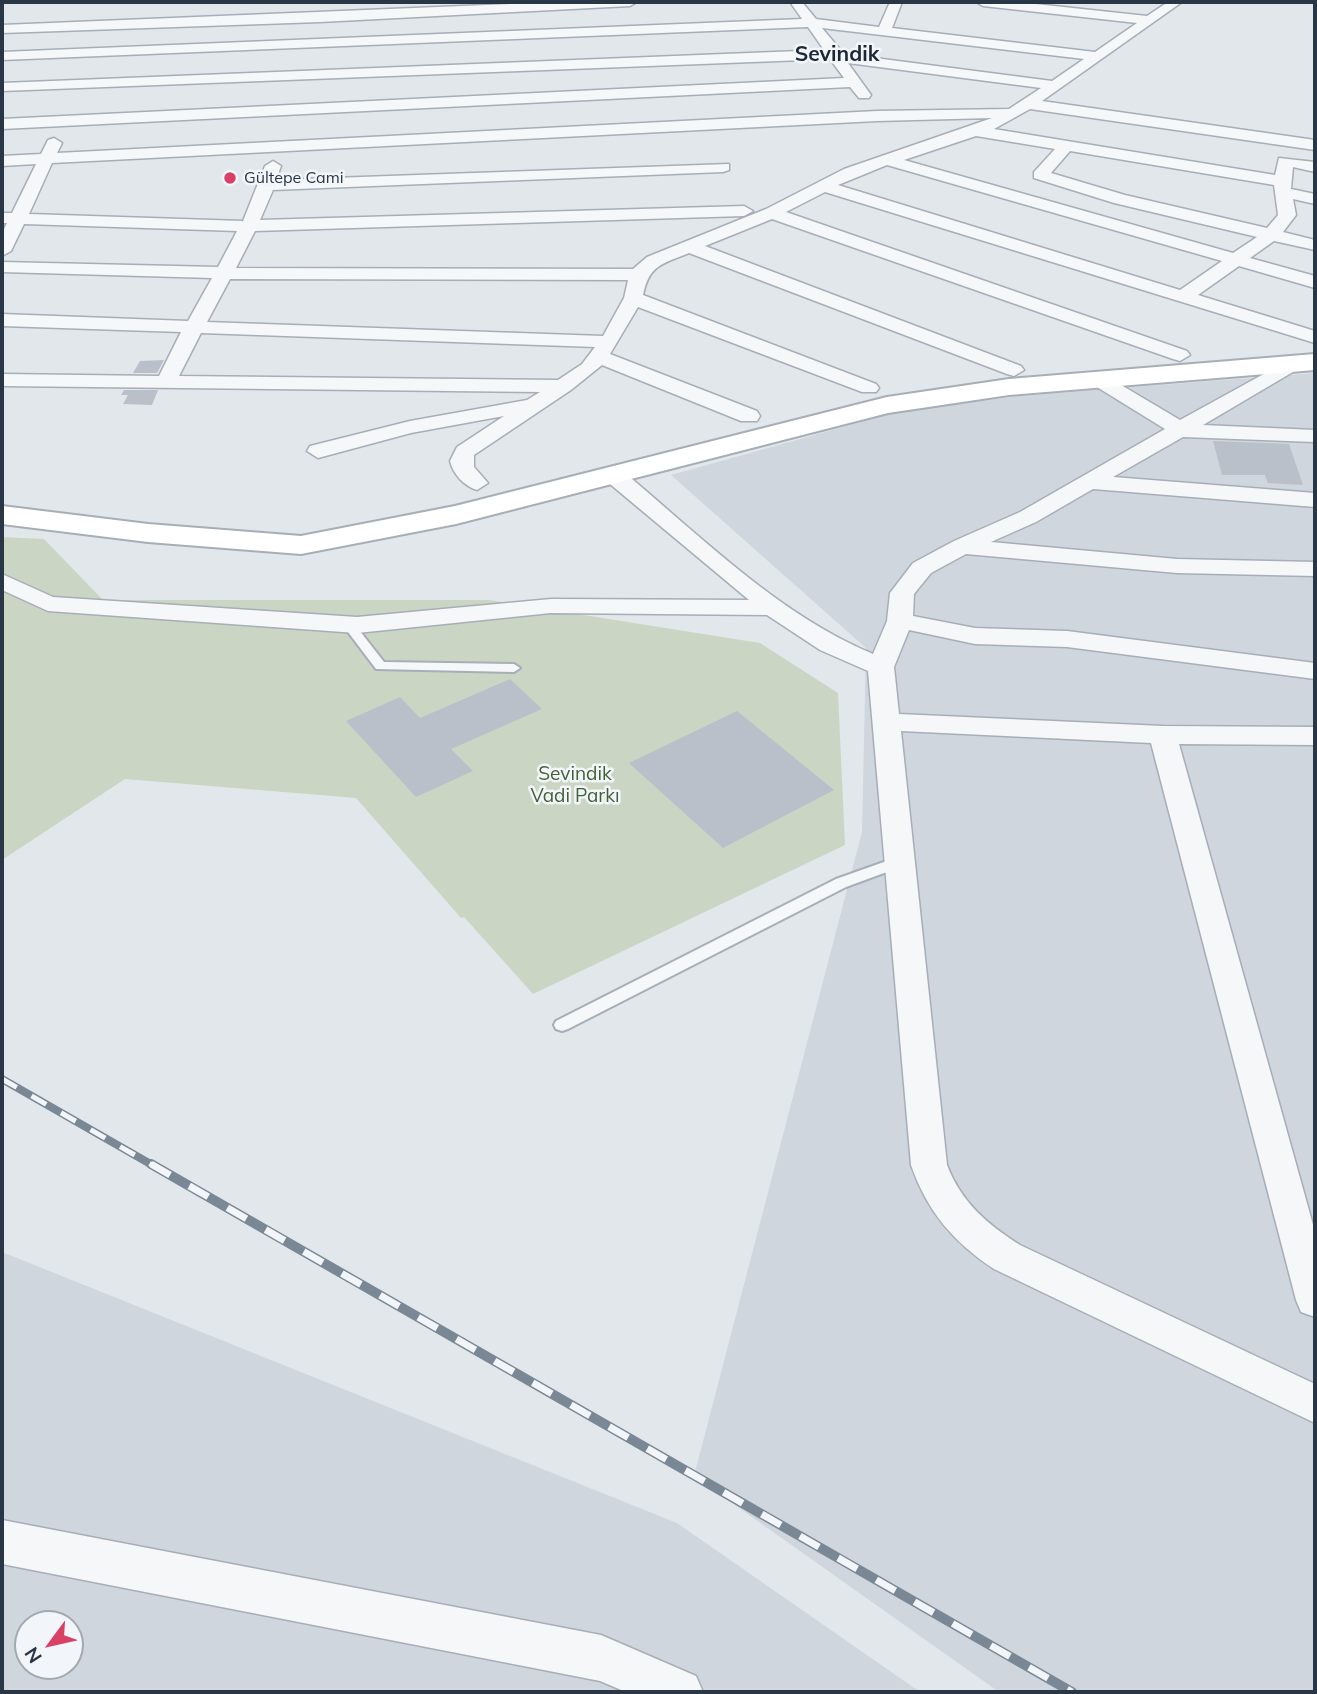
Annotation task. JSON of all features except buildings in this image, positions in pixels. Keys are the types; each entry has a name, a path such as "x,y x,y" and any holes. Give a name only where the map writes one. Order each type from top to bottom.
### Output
{"main road":[{"path":"2,493 233,520 288,520 383,506 749,416 909,380 1315,344"},
{"path":"2,515 148,533 301,545 456,515 887,405 1009,387 1303,363"}],"street":[{"path":"2,29 108,19 632,2 726,173 267,185"},
{"path":"796,2 838,56 896,145 883,159"},
{"path":"884,30 896,2"},
{"path":"772,213 883,159 976,131 1021,108 1176,2"},
{"path":"980,5 1148,20"},
{"path":"167,380 191,327 223,273 267,185 293,110 322,10"},
{"path":"2,251 11,218 46,160 108,19"},
{"path":"2,56 811,23 965,35 1035,44 1095,56"},
{"path":"2,124 72,102 303,76 666,60 838,56 1053,85"},
{"path":"2,87 72,102 699,120 856,82"},
{"path":"2,161 279,148 699,120 877,116 1021,108 1315,145"},
{"path":"976,131 1114,154 1283,187 1315,199"},
{"path":"1185,295 1271,235 1287,215 1283,187 1289,142"},
{"path":"1066,146 1040,175 1119,199 1315,244"},
{"path":"1082,188 1114,154"},
{"path":"883,159 1315,282"},
{"path":"1285,161 1315,167"},
{"path":"824,186 1185,295 1315,338"},
{"path":"1037,251 1119,199"},
{"path":"11,218 248,226 743,211 772,213 1180,355"},
{"path":"477,483 463,469 461,461 465,452 564,386 605,349 632,298 638,275 653,261 687,246 743,211"},
{"path":"687,246 1014,370"},
{"path":"2,267 223,273 638,275"},
{"path":"632,298 869,388"},
{"path":"2,320 605,349 749,416"},
{"path":"1303,363 1028,517 962,546 922,568 902,593 900,621 881,667 884,722 929,1165 935,1183 956,1218 987,1246 1315,1404"},
{"path":"2,380 564,386"},
{"path":"1099,380 1181,430 1315,436"},
{"path":"318,451 410,428 539,403"},
{"path":"611,474 774,608 830,645 881,667"},
{"path":"1090,482 1315,500"},
{"path":"962,546 1177,566 1315,569"},
{"path":"2,581 48,604 348,624 551,606 774,608"},
{"path":"900,621 975,636 1067,639 1315,671"},
{"path":"884,722 1163,735 1315,736"},
{"path":"1163,735 1315,1300"},
{"path":"2,1542 601,1658 680,1692"}],"lane":[{"path":"348,624 380,666 514,668"},
{"path":"562,1025 841,883 898,862"}],"shaded area":[{"path":"1315,373 1315,1692 999,1692 694,1476 862,832 866,648 671,475 897,412 1020,396"},
{"path":"2,1252 677,1523 920,1692 2,1692"}],"green space":[{"name":"Sevindik Vadi Parkı","path":"2,537 44,539 103,600 489,600 760,643 838,693 845,845 533,994 464,917 461,918 356,798 125,779 2,860"}],"railway":[{"path":"2,1079 154,1166"},
{"path":"151,1164 1072,1692"}],"place":[{"name":"Gültepe Cami","path":"230,178"}],"district":[{"name":"Sevindik","path":"837,55"}]}
